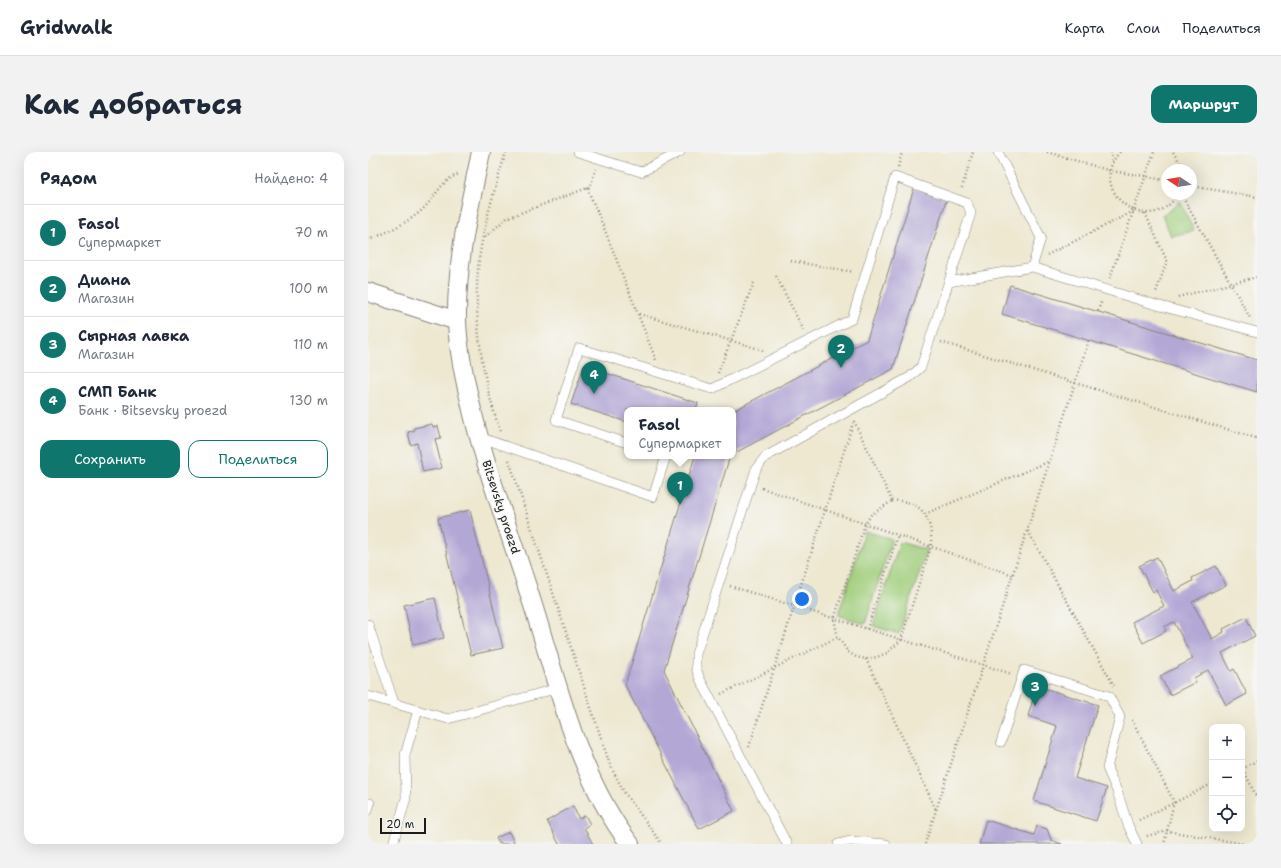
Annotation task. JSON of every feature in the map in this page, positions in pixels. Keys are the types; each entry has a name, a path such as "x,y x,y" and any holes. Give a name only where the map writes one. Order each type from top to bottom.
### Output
{"street":[{"name":"Bitsevsky proezd","path":"481,152 463,239 460,262 457,321 464,374 479,437 532,600 558,688 593,784 605,807 630,844"},
{"path":"368,292 457,321"}],"lane":[{"path":"578,152 641,172 680,152"},
{"path":"998,152 1040,238 1033,265"},
{"path":"624,442 556,420 579,348 712,389 852,319 895,177 959,198 967,203 970,213 921,367 910,377 766,457 756,469 696,654 696,668 700,679 787,844"},
{"path":"949,282 1033,265 1105,290 1257,332"},
{"path":"479,437 653,497 665,459"},
{"path":"368,624 394,704"},
{"path":"1001,742 1024,670 1109,696 1120,717 1107,768 1117,791 1128,825 1136,842"},
{"path":"368,696 448,719 558,688"},
{"path":"392,844 406,798 405,755 418,710"},
{"path":"368,803 370,803 368,810"},
{"path":"838,844 850,841 886,844"}],"path":[{"path":"506,152 484,237 477,285 478,330 481,359 492,406 610,765 624,792 662,844"},
{"path":"959,198 973,152"},
{"path":"1047,152 1110,171 1161,180"},
{"path":"1111,152 1113,164"},
{"path":"1120,152 1110,171 1113,191 1118,200 1134,211 1145,213 1156,212 1166,208 1174,200"},
{"path":"1098,311 1154,152"},
{"path":"1173,152 1180,164"},
{"path":"484,237 507,218 590,187 598,159"},
{"path":"368,240 380,236 422,211 449,177 459,174"},
{"path":"1197,187 1257,197"},
{"path":"587,188 662,374"},
{"path":"1184,200 1232,283 1257,332"},
{"path":"1033,265 1134,211"},
{"path":"1145,213 1167,261 1153,304"},
{"path":"791,261 865,275"},
{"path":"776,276 808,341"},
{"path":"1153,304 1257,277"},
{"path":"712,389 754,280"},
{"path":"638,314 779,355"},
{"path":"931,338 1075,384 1256,438 1257,440"},
{"path":"925,844 1090,340"},
{"path":"849,411 892,502"},
{"path":"744,763 854,420"},
{"path":"925,514 1050,461"},
{"path":"751,485 1013,575"},
{"path":"898,501 918,507 925,514 929,520 932,534 931,546 900,640 887,653 877,657 866,659 856,657 848,652 838,637 834,619 865,524 871,515 883,506 898,501"},
{"path":"1027,531 1115,688"},
{"path":"867,629 898,535"},
{"path":"719,582 1022,677"},
{"path":"710,699 838,637"},
{"path":"866,659 936,810"},
{"path":"1129,715 1174,802 1164,844"},
{"path":"1245,768 1257,762"},
{"path":"1245,775 1257,798"},
{"path":"1128,825 1209,785"},
{"path":"1136,842 1167,831 1244,844"}],"green space":[{"path":"1180,201 1194,231 1171,236 1162,215 1176,206"},
{"path":"865,531 892,539 865,624 838,615"},
{"path":"900,542 927,550 899,634 873,626"}],"building":[{"path":"914,188 947,198 893,369 736,452 736,409 867,340"},
{"path":"1010,285 1257,360 1257,392 1002,314"},
{"path":"584,366 698,403 697,407 624,407 624,421 571,404"},
{"path":"432,424 433,427 438,426 441,438 435,439 442,468 423,472 417,443 411,445 408,432 414,431 414,428"},
{"path":"694,459 729,459 664,670 734,811 699,829 625,685"},
{"path":"470,510 503,648 471,655 438,518"},
{"path":"1157,557 1174,591 1193,581 1192,578 1216,566 1226,585 1192,602 1212,639 1224,632 1223,629 1246,617 1255,636 1222,653 1231,671 1234,669 1247,694 1226,705 1208,670 1194,678 1196,682 1170,695 1160,676 1193,659 1174,622 1164,627 1166,631 1143,643 1132,622 1164,606 1156,590 1153,592 1139,566"},
{"path":"435,598 444,638 413,645 404,605"},
{"path":"1037,686 1098,705 1075,778 1107,788 1096,821 1034,801 1057,726 1028,716"},
{"path":"573,806 579,819 585,815 590,824 584,828 593,844 559,844 547,821"},
{"path":"986,820 1034,835 1037,826 1047,829 1051,840 1062,844 979,844"},
{"path":"509,832 515,844 499,844 496,838"}],"place":[{"name":"Диана","path":"841,368"},
{"name":"СМП Банк","path":"594,394"},
{"name":"Fasol","path":"680,505"},
{"name":"Сырная лавка","path":"1035,706"}]}
